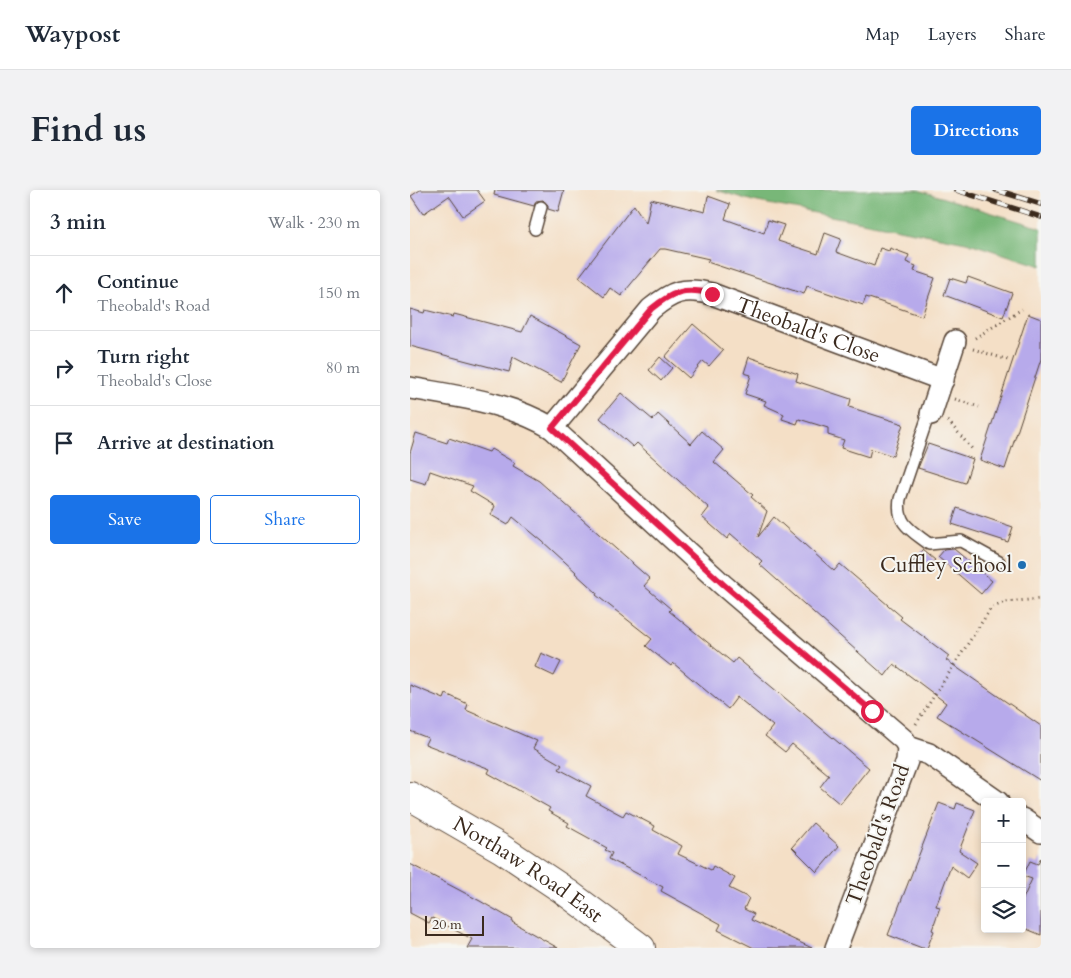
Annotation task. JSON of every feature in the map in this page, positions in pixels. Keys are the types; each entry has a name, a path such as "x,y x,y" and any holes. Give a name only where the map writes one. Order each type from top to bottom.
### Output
{"main road":[{"name":"Northaw Road East","path":"410,796 502,849 562,889 641,948"}],"street":[{"name":"Theobald's Close","path":"552,428 651,309 665,298 680,291 695,290 712,294 943,380"},
{"path":"938,416 943,380 964,343"},
{"name":"Theobald's Road","path":"410,388 492,402 532,416 552,428 723,584 896,731 910,738 907,761 836,948"},
{"path":"910,738 929,754 992,798"},
{"path":"1026,822 1041,832"}],"lane":[{"path":"535,229 541,208"},
{"path":"938,416 926,422 900,499 898,510 902,522 929,544 961,541 999,562"}],"path":[{"path":"964,343 1022,309"},
{"path":"964,343 1008,360"},
{"path":"938,416 974,451"},
{"path":"910,738 992,608 1005,602 1041,599"}],"green space":[{"path":"716,190 918,190 1041,228 1041,266 966,242 753,201"}],"building":[{"path":"420,190 477,190 485,201 463,216 449,196 423,214 411,196"},
{"path":"495,190 564,190 558,212 548,209 548,205 543,200 536,201 534,206 494,195"},
{"path":"708,196 730,204 725,219 764,233 768,220 784,225 778,241 818,254 825,233 841,239 836,252 874,266 880,248 889,251 890,248 909,255 906,262 916,266 914,271 935,278 922,316 866,297 863,305 807,286 804,294 707,262 709,259 665,249 660,249 621,296 610,288 604,297 579,277 634,205 646,223 651,199 705,212"},
{"path":"968,277 1012,293 1003,317 944,295 950,278 966,283"},
{"path":"410,309 424,313 425,310 453,317 454,314 522,332 530,316 581,344 561,382 513,357 509,372 410,346"},
{"path":"1028,314 1041,319 1041,359 1005,469 980,460"},
{"path":"693,324 723,350 709,366 703,361 689,378 665,357"},
{"path":"660,357 672,368 661,381 649,370"},
{"path":"749,357 798,374 796,381 851,399 849,407 903,424 893,456 871,449 869,457 841,448 844,440 828,435 828,428 799,419 797,424 782,419 784,414 764,405 766,401 745,394 751,375 744,373"},
{"path":"621,393 653,420 658,414 691,444 702,431 724,450 714,462 753,495 751,497 767,511 758,537 774,517 834,571 840,564 902,617 900,619 949,656 946,660 1041,726 1041,781 937,716 946,703 894,664 885,676 759,564 762,561 731,534 727,539 702,517 709,508 637,443 633,447 600,418"},
{"path":"416,433 447,443 449,438 489,452 491,449 515,463 513,466 539,481 650,579 644,586 671,609 669,611 733,663 737,658 869,768 840,804 820,787 829,775 792,744 785,752 765,736 773,726 737,697 728,709 673,663 671,666 646,646 652,639 596,595 597,593 576,572 513,517 508,525 491,515 495,506 470,491 473,486 430,471 426,484 410,479 410,453"},
{"path":"928,444 973,459 965,483 918,468"},
{"path":"957,508 1013,527 1008,542 952,524"},
{"path":"954,549 992,581 981,594 938,557 944,550"},
{"path":"923,550 935,560 923,573 911,564"},
{"path":"541,653 561,662 554,676 535,667"},
{"path":"410,685 444,699 446,694 468,704 466,710 537,741 533,748 562,765 559,769 591,786 586,796 623,816 626,811 655,826 653,830 682,846 678,854 711,870 713,866 735,878 729,888 749,898 744,909 754,914 751,920 812,948 754,948 718,930 721,924 661,891 663,887 609,859 612,853 605,850 607,848 567,826 569,823 548,811 550,808 488,773 490,769 425,744 428,738 410,731"},
{"path":"939,803 955,809 957,803 975,810 959,851 977,863 967,878 951,866 936,906 940,907 932,930 934,931 927,948 922,948 888,935"},
{"path":"813,823 839,846 817,872 792,847"},
{"path":"1041,858 1041,935 1026,929 1026,892 1032,879 1026,877 1026,870 1030,861 1038,864"},
{"path":"410,864 480,901 558,948 467,948 472,939 432,918 429,923 410,913"}],"railway":[{"path":"956,190 1041,217"},
{"path":"996,190 1041,204"}],"place":[{"name":"Cuffley School","path":"1022,565"}],"route":[{"path":"712,294 695,290 680,291 665,298 651,309 552,428 723,584 872,711"}]}
